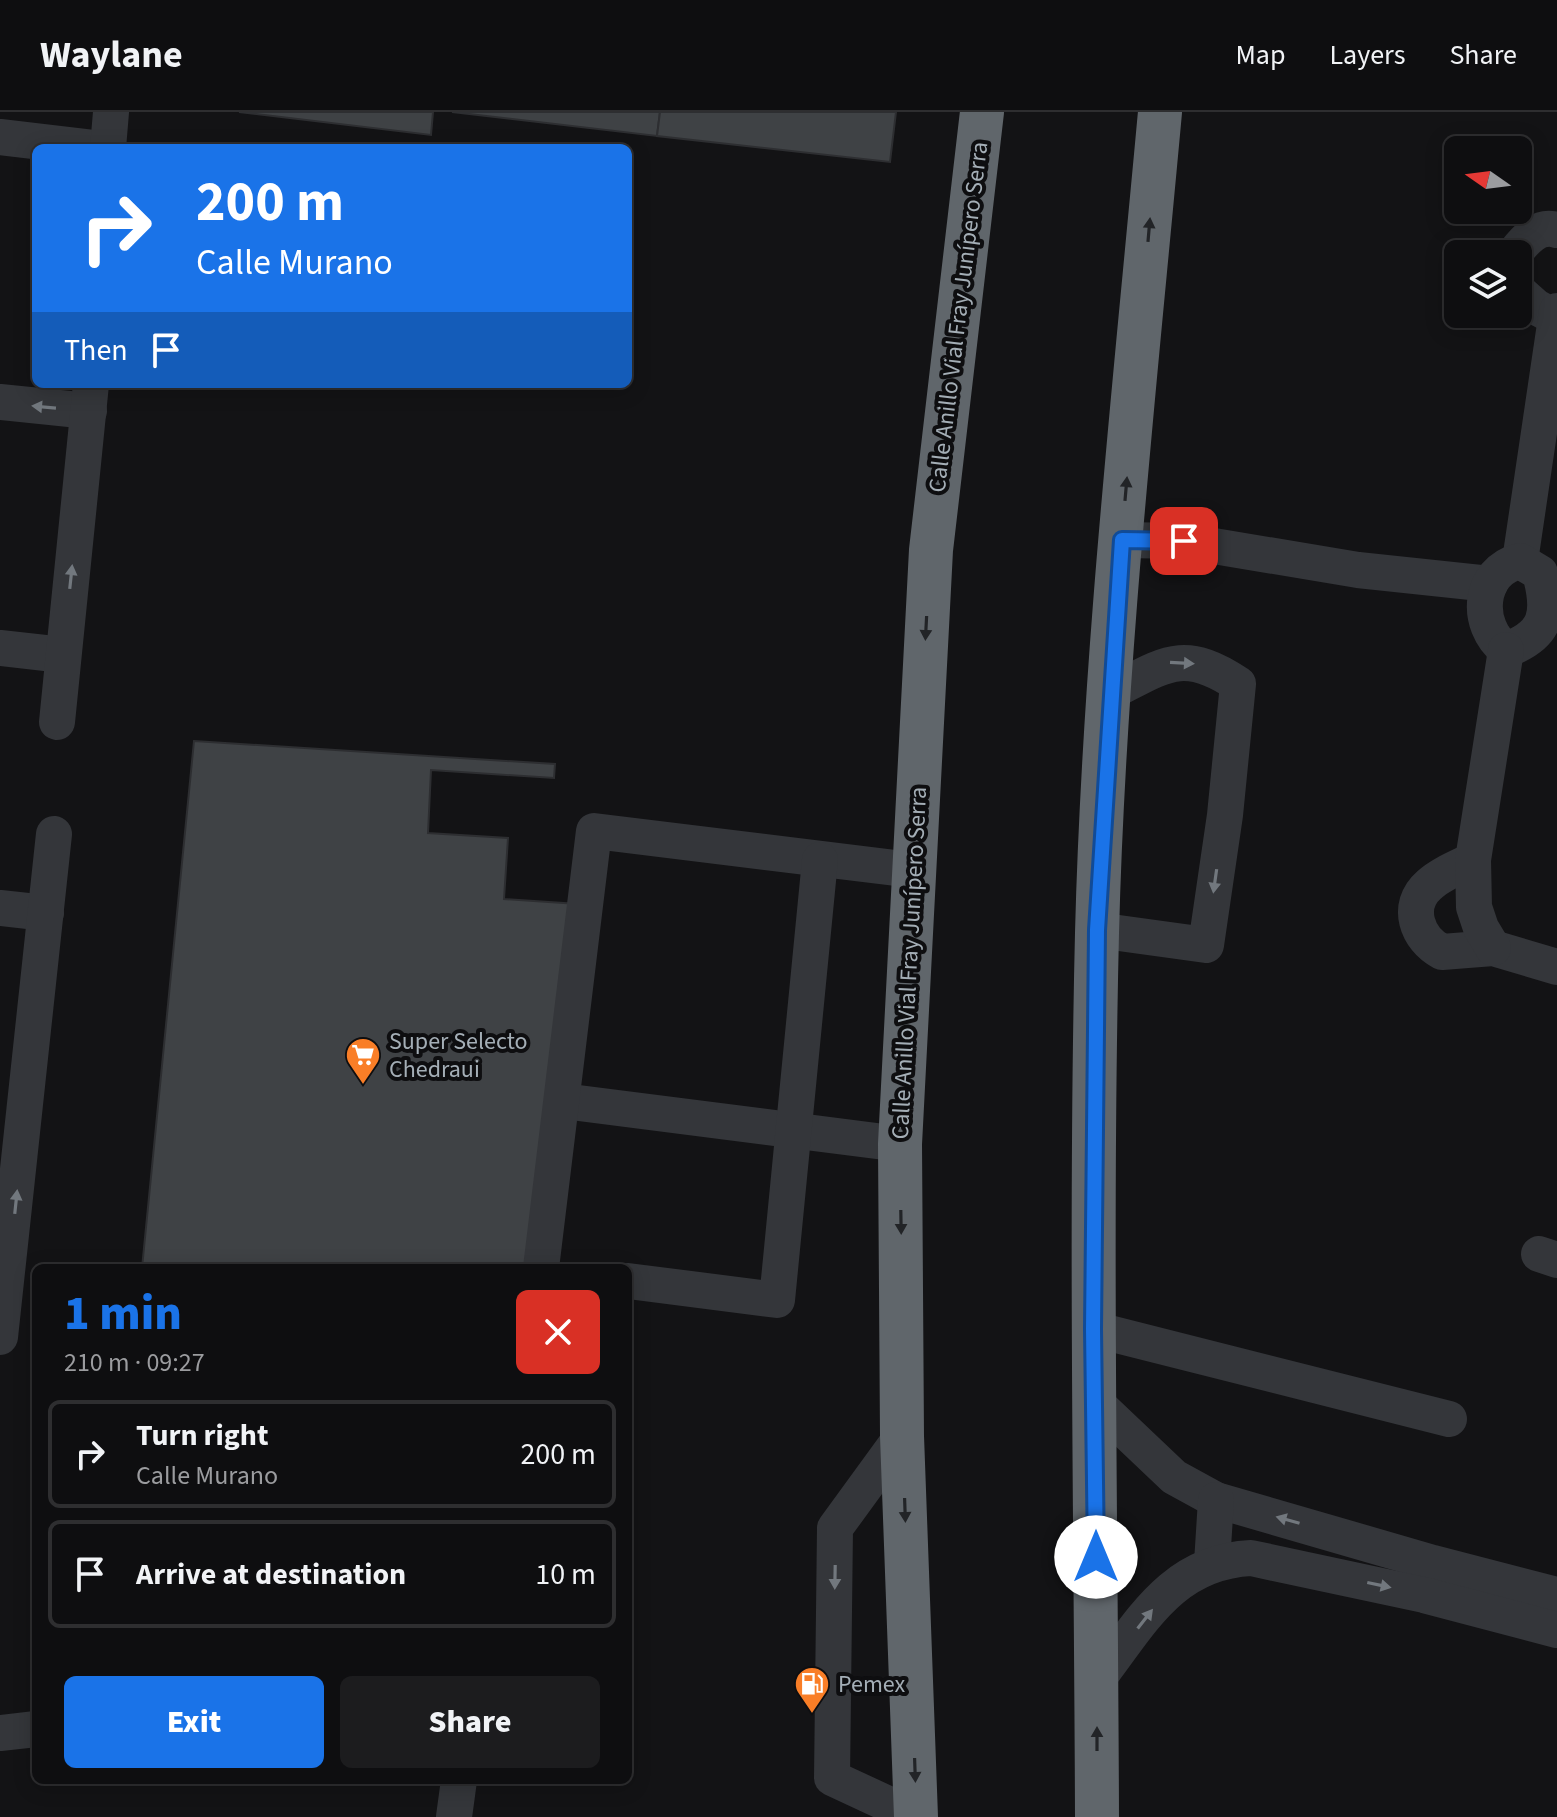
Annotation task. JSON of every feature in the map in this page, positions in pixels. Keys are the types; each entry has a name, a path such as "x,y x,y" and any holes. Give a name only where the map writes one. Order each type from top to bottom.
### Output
{"highway":[{"path":"1137,112 1154,171"},
{"path":"1097,1817 1093,1329 1097,930 1122,540 1160,112"},
{"name":"Calle Anillo Vial Fray Junípero Serra","path":"916,1817 902,1436 900,1144 931,550 983,125"}],"street":[{"path":"108,144 111,112"},
{"path":"0,137 59,144"},
{"path":"1525,240 1549,228 1557,230"},
{"path":"1520,561 1556,314 1532,303"},
{"path":"0,402 90,397 57,722"},
{"path":"1122,540 1184,541 1358,570 1474,596"},
{"path":"1474,596 1506,564 1520,561 1540,573 1551,618 1528,642 1506,650"},
{"path":"1474,596 1494,641 1506,650"},
{"path":"0,648 63,655"},
{"path":"1493,948 1481,928 1474,907 1473,860 1506,650"},
{"path":"1097,930 1206,945 1225,815 1238,684 1205,667 1168,663 1111,692"},
{"path":"542,1264 594,831 912,870"},
{"path":"0,1337 54,834"},
{"path":"632,1282 777,1300 820,860"},
{"path":"1473,860 1430,884 1421,895 1415,917 1422,936 1442,952 1493,948 1557,967"},
{"path":"0,908 46,913"},
{"path":"563,1101 793,1133 900,1144"},
{"path":"1093,1329 1449,1419"},
{"path":"1095,1402 1174,1477 1216,1500 1557,1630"},
{"path":"902,1436 835,1528 832,1778 916,1817"},
{"path":"1212,1563 1216,1500"},
{"path":"1097,1680 1162,1596 1180,1579 1212,1563 1251,1558 1557,1595"},
{"path":"0,1733 32,1729"},
{"path":"454,1817 458,1784"}],"building":[{"path":"239,112 433,112 431,135"},
{"path":"452,112 660,112 657,136"},
{"path":"660,112 896,112 890,162 657,136"},
{"name":"Super Selecto Chedraui","path":"194,741 555,764 554,778 431,770 428,833 508,838 504,899 578,904 554,1264 142,1264"}],"place":[{"name":"Super Selecto Chedraui","path":"363,1086"},
{"name":"Pemex","path":"812,1715"}],"route":[{"path":"1096,1557 1093,1329 1097,930 1122,540 1184,541"}]}
